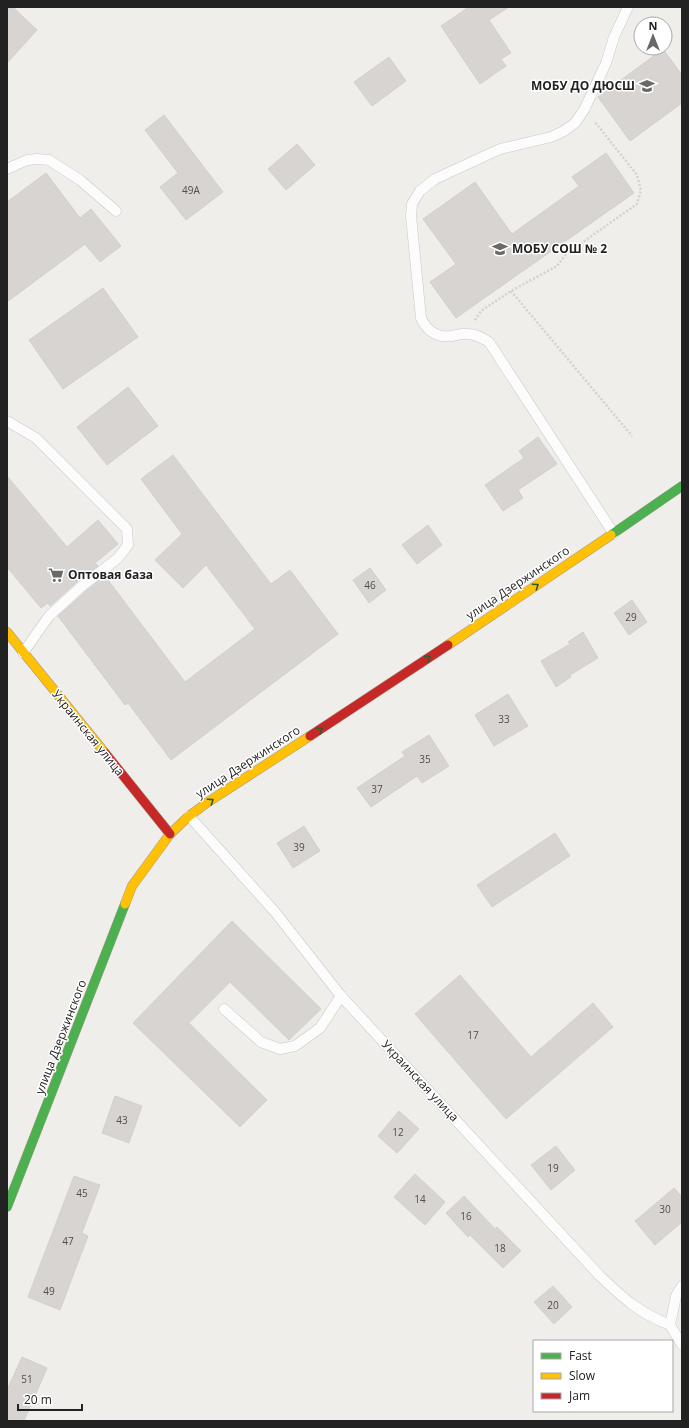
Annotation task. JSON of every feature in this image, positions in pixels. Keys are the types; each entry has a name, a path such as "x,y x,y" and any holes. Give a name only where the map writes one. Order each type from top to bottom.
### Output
{"main road":[{"name":"улица Дзержинского","path":"7,1207 132,886 170,834 189,816 614,534 682,486"},
{"name":"Украинская улица","path":"7,632 170,834"}],"lane":[{"path":"614,534 488,342 478,336 470,334 460,333 451,336 434,333 426,328 421,318 411,216 412,204 420,191 434,179 500,149 551,137 564,131 575,123 584,110 606,63 614,37 628,7"},
{"path":"7,169 27,160 49,160 80,180 116,210"},
{"path":"7,421 36,438 127,529 128,545 118,558 82,586 49,616 23,653"},
{"name":"Украинская улица","path":"189,816 275,912 341,996 599,1275 626,1301 653,1318 670,1325"},
{"path":"224,1009 261,1042 280,1049 295,1046 320,1028 341,996"},
{"path":"682,1286 676,1296 670,1325 682,1345"}],"path":[{"path":"470,334 476,318 481,311 511,291 557,266 566,254 637,204 641,190 637,175 584,110"},
{"path":"511,291 632,436"}],"building":[{"path":"7,7 13,7 37,30 7,63"},
{"path":"469,7 509,7 489,20 511,53 501,59 506,66 480,84 441,26"},
{"name":"МОБУ ДО ДЮСШ","path":"654,56 668,56 682,75 682,103 630,141 598,97"},
{"path":"389,57 406,81 372,106 354,82"},
{"path":"164,115 223,192 186,220 160,187 178,173 145,130"},
{"path":"297,144 315,165 286,190 268,169"},
{"name":"МОБУ СОШ № 2","path":"606,153 634,193 456,318 430,282 456,264 423,219 475,182 512,234 579,186 572,177"},
{"path":"46,173 80,218 91,209 121,246 100,262 85,244 7,302 7,202"},
{"path":"103,288 138,337 63,389 29,340"},
{"path":"128,387 158,426 107,465 77,427"},
{"path":"538,437 557,464 518,490 523,498 503,511 485,485 524,458 519,451"},
{"path":"173,455 271,584 290,570 338,634 171,760 128,703 125,705 58,616 105,576 185,682 255,629 206,565 183,588 155,560 182,534 141,479"},
{"path":"7,476 67,547 98,520 118,544 95,563 98,566 78,581 50,606 48,603 41,608 7,567"},
{"path":"428,525 442,545 417,564 402,545"},
{"path":"370,568 386,590 369,603 353,580"},
{"path":"632,600 647,622 629,635 614,613"},
{"path":"583,632 598,658 570,675 571,677 556,687 541,661 570,644 568,642"},
{"path":"508,694 528,726 494,746 475,715"},
{"path":"429,735 449,766 422,783 417,776 371,807 357,788 405,756 402,752"},
{"path":"304,826 320,851 293,868 277,843"},
{"path":"555,833 570,856 492,907 477,885"},
{"path":"232,921 321,1009 289,1040 230,982 189,1023 267,1100 240,1127 133,1023"},
{"path":"460,975 531,1057 593,1003 613,1027 506,1119 415,1014"},
{"path":"115,1096 142,1106 129,1143 102,1133"},
{"path":"399,1111 419,1129 397,1153 378,1136"},
{"path":"556,1146 575,1170 551,1190 531,1165"},
{"path":"415,1174 445,1202 425,1225 394,1197"},
{"path":"74,1176 100,1185 82,1233 88,1236 60,1310 28,1297"},
{"path":"674,1188 682,1197 682,1222 655,1245 635,1221"},
{"path":"464,1196 495,1229 497,1227 521,1251 503,1268 470,1235 468,1237 446,1213"},
{"path":"553,1286 572,1307 554,1324 534,1302"},
{"path":"22,1357 47,1368 24,1421 7,1421 7,1390"}],"traffic: fast":[{"path":"611,535 682,486"},
{"path":"7,1207 125,904"}],"traffic: slow":[{"path":"448,645 611,535"},
{"path":"7,632 105,753"},
{"path":"125,904 132,886 170,834 189,816 310,736"}],"traffic: jam":[{"path":"310,736 448,645"},
{"path":"105,753 170,834"}],"place":[{"name":"МОБУ ДО ДЮСШ","path":"647,86"},
{"name":"МОБУ СОШ № 2","path":"500,249"},
{"name":"Оптовая база","path":"56,575"}]}
